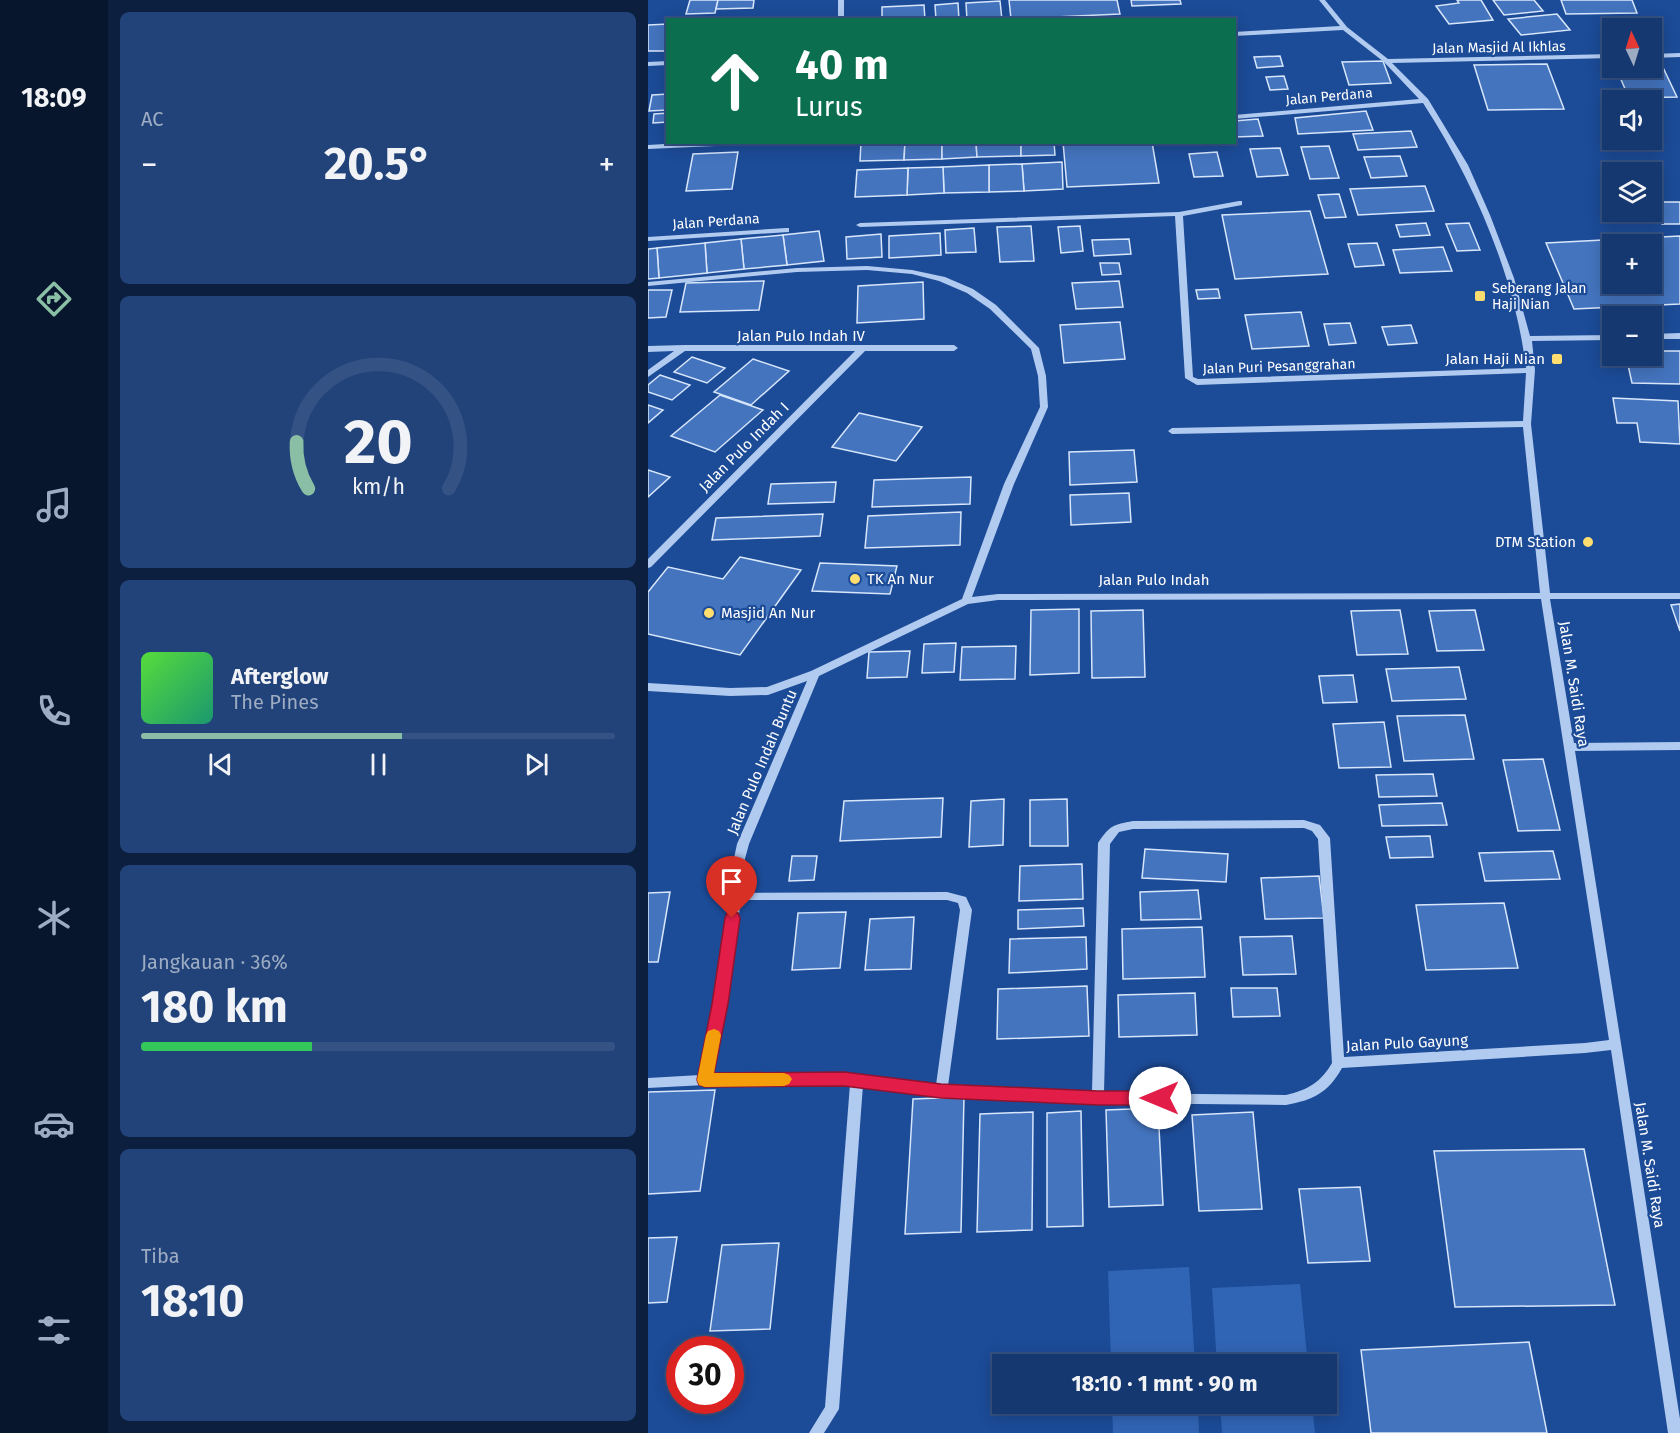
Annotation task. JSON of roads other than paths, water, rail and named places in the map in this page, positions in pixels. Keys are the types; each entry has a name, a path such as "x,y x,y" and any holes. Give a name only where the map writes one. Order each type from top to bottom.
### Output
{"street":[{"path":"841,0 841,18"},
{"name":"Jalan M. Saidi Raya","path":"1322,0 1345,28 1386,61 1425,101 1464,165 1510,278 1527,339 1531,370 1527,424 1545,596 1617,1044 1675,1433"},
{"path":"1236,34 1345,28"},
{"path":"1662,56 1680,55"},
{"name":"Jalan Masjid Al Ikhlas","path":"1386,61 1602,56"},
{"path":"648,64 666,63"},
{"name":"Jalan Perdana","path":"1236,117 1425,101"},
{"path":"648,147 715,144"},
{"path":"860,225 1179,214 1239,202"},
{"name":"Jalan Puri Pesanggrahan","path":"1179,214 1189,378 1192,380 1209,382 1531,370"},
{"name":"Jalan Perdana","path":"648,239 786,230"},
{"path":"648,284 797,270 867,268 912,272 942,279 970,291 993,306 1035,348 1042,376 1044,407 1009,484 966,601"},
{"path":"1662,337 1680,336"},
{"path":"1527,339 1602,337"},
{"path":"648,374 684,348"},
{"name":"Jalan Pulo Indah IV","path":"648,349 954,348"},
{"name":"Jalan Pulo Indah I","path":"648,565 861,350"},
{"path":"1172,431 1527,424"},
{"name":"Jalan Pulo Indah","path":"648,687 730,692 768,691 815,674 966,601 1031,595 1680,596"},
{"name":"Jalan Pulo Indah Buntu","path":"739,863 743,844 815,674"},
{"path":"1569,747 1680,746"},
{"path":"1098,1098 1104,843 1115,829 1134,825 1304,824 1316,828 1324,838 1338,1063"},
{"path":"705,1080 720,1004 736,896 947,896 962,900 966,910 941,1091"},
{"name":"Jalan Pulo Gayung","path":"648,1083 705,1080 856,1079 941,1091 1098,1098 1286,1100 1307,1096 1328,1083 1338,1063 1617,1044"},
{"path":"816,1433 832,1409 856,1079"}],"place":[{"name":"Seberang Jalan Haji Nian","path":"1480,296"},
{"name":"Jalan Haji Nian","path":"1557,359"},
{"name":"DTM Station","path":"1588,542"},
{"name":"TK An Nur","path":"855,579"},
{"name":"Masjid An Nur","path":"709,613"}]}
